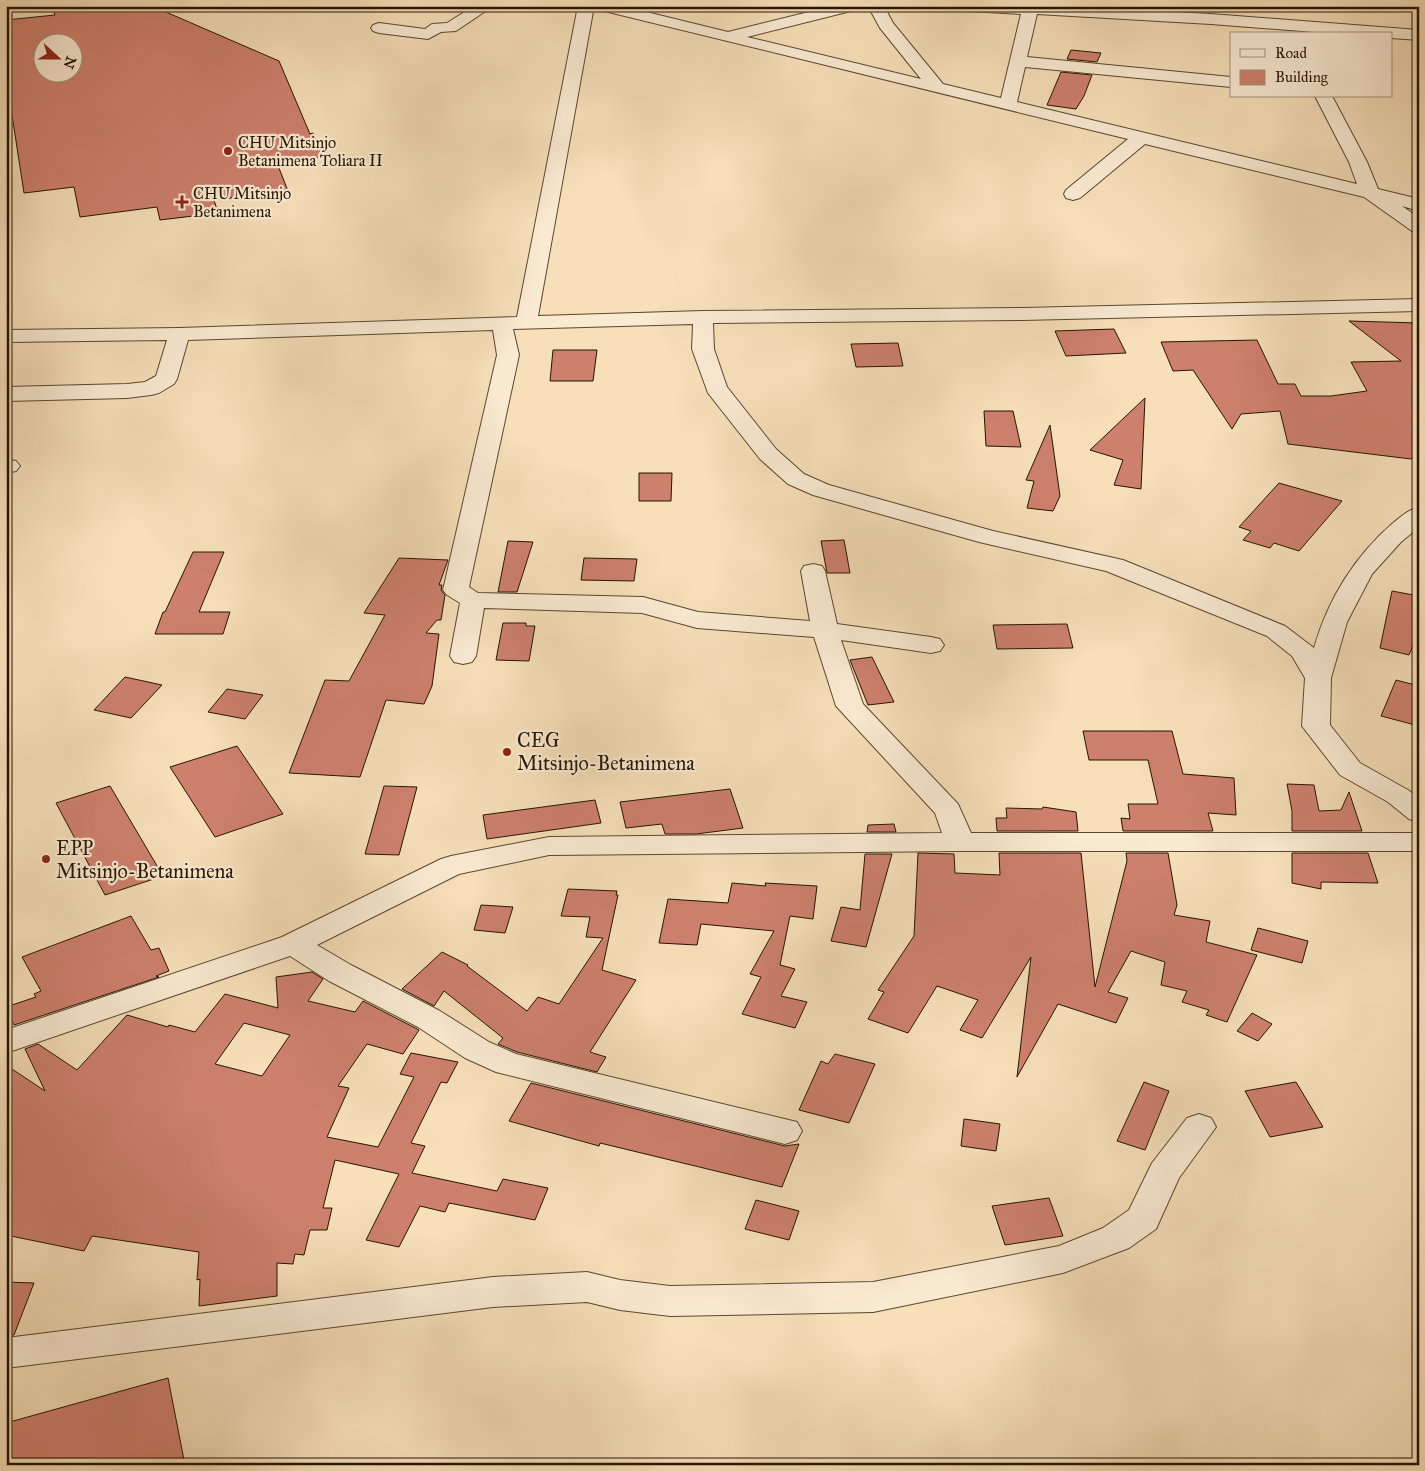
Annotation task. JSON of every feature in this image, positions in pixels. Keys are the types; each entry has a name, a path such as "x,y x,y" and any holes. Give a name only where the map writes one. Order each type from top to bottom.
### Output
{"street":[{"path":"379,28 428,34 438,27 450,28 485,6"},
{"path":"586,6 456,590 473,600 644,606 697,620 825,630 931,644"},
{"path":"602,6 1419,206"},
{"path":"726,37 853,6"},
{"path":"876,6 886,25 937,88"},
{"path":"968,6 1354,32"},
{"path":"1275,6 1289,29"},
{"path":"1008,106 1030,10"},
{"path":"1392,34 1419,35"},
{"path":"1018,61 1230,82"},
{"path":"1324,98 1358,162 1370,193 1419,227"},
{"path":"1073,194 1141,138"},
{"path":"6,336 179,334 703,317 1022,314 1419,305"},
{"path":"703,317 703,349 716,388 768,454 796,479 821,490 988,537 1114,564 1276,630 1303,651 1318,678"},
{"path":"6,394 126,391 151,388 166,379 179,334"},
{"path":"1419,514 1392,537 1362,571 1334,622 1318,678 1316,726 1350,769 1398,796 1419,813"},
{"path":"813,571 825,630 850,706 948,810 960,842"},
{"path":"463,656 473,600"},
{"path":"6,1042 293,944 451,866 549,846 960,842 1419,842"},
{"path":"293,944 340,973 429,1019 477,1050 508,1064 784,1131"},
{"path":"6,1353 493,1292 587,1287 620,1295 670,1301 874,1297 1063,1260 1116,1238 1143,1218 1164,1172 1199,1127"}],"building":[{"path":"52,6 152,6 279,61 310,134 313,133 324,157 277,163 288,191 214,200 218,213 160,220 157,207 80,217 74,187 24,193 6,76 6,20 55,15"},
{"path":"1071,50 1101,53 1097,62 1067,59"},
{"path":"1061,72 1092,75 1084,96 1076,109 1047,105"},
{"path":"1349,321 1419,323 1419,452 1411,459 1288,444 1280,411 1241,414 1232,429 1193,370 1173,371 1161,342 1257,340 1278,384 1295,384 1301,396 1331,396 1367,391 1351,362 1401,361"},
{"path":"1114,329 1126,353 1066,356 1055,331"},
{"path":"898,343 903,366 856,367 851,344"},
{"path":"553,350 597,350 593,381 550,381"},
{"path":"1145,398 1141,489 1114,485 1123,460 1090,450"},
{"path":"984,411 1013,411 1021,447 986,446"},
{"path":"1050,425 1060,496 1053,511 1027,508 1034,481 1026,480"},
{"path":"639,473 672,473 671,501 639,501"},
{"path":"1279,483 1342,501 1299,551 1274,543 1270,548 1243,540 1251,531 1239,527"},
{"path":"844,540 850,573 827,573 821,541"},
{"path":"508,541 533,542 517,592 498,592"},
{"path":"193,552 224,552 199,612 230,612 223,634 155,634 163,612 165,612"},
{"path":"399,558 448,560 439,585 442,585 441,590 445,595 441,620 437,620 426,633 439,634 432,686 424,704 386,700 360,777 289,773 325,680 349,681 385,615 364,613"},
{"path":"584,558 637,559 634,581 581,580"},
{"path":"1392,591 1419,596 1419,632 1409,655 1380,648"},
{"path":"503,623 526,623 526,626 535,626 529,661 496,660"},
{"path":"1067,624 1073,648 997,649 993,625"},
{"path":"872,657 894,702 868,705 850,660"},
{"path":"125,677 162,685 131,718 94,710"},
{"path":"1396,680 1419,686 1419,726 1381,716"},
{"path":"227,689 263,695 245,719 208,712"},
{"path":"1083,731 1172,731 1183,774 1234,778 1236,815 1208,813 1213,831 1123,831 1121,818 1130,819 1128,804 1158,804 1148,760 1089,760"},
{"path":"237,746 283,814 215,837 170,767"},
{"path":"1287,784 1314,785 1319,811 1341,810 1349,792 1362,831 1292,831 1292,811"},
{"path":"110,786 163,876 105,895 56,803"},
{"path":"384,786 417,787 399,855 365,854"},
{"path":"730,789 743,828 696,834 665,834 662,824 626,828 620,802"},
{"path":"595,800 601,823 487,839 483,815"},
{"path":"1043,807 1076,812 1078,831 997,831 996,818 1007,818 1006,808 1042,809"},
{"path":"894,824 896,832 867,832 868,825"},
{"path":"918,853 954,854 955,873 1000,875 999,853 1081,853 1095,987 1127,861 1126,853 1168,853 1177,905 1174,915 1210,921 1206,942 1257,955 1227,1022 1206,1015 1209,1010 1182,1002 1187,991 1161,985 1165,962 1131,951 1108,992 1128,998 1116,1023 1058,1004 1017,1077 1031,957 982,1038 960,1030 978,1000 937,986 908,1033 868,1019 884,992 878,990 914,936"},
{"path":"1292,853 1368,853 1378,883 1321,882 1321,889 1292,883"},
{"path":"865,854 892,854 866,947 831,941 841,907 860,910"},
{"path":"732,883 766,886 765,883 817,886 813,919 790,916 780,965 795,969 781,996 807,1002 795,1028 742,1014 761,977 750,974 774,931 701,924 697,945 659,943 668,899 728,903"},
{"path":"568,889 617,891 616,895 618,895 602,970 636,980 590,1052 606,1057 597,1072 517,1052 498,1044 503,1038 444,991 434,1006 402,989 442,952 468,965 527,1011 538,997 559,1004 603,938 586,937 590,917 561,916"},
{"path":"481,905 513,907 505,933 474,930"},
{"path":"131,916 151,950 159,948 169,971 156,976 159,977 14,1025 6,1007 36,997 34,994 41,991 22,957"},
{"path":"1258,928 1308,941 1302,963 1251,950"},
{"path":"312,972 323,979 308,1001 355,1012 363,1001 419,1030 403,1054 367,1044 338,1086 349,1088 327,1137 378,1147 414,1077 400,1074 411,1053 458,1062 447,1083 441,1082 411,1143 425,1146 412,1173 497,1191 503,1179 548,1188 535,1220 449,1203 445,1212 420,1206 399,1247 366,1240 399,1174 335,1160 323,1208 332,1208 327,1230 310,1230 304,1255 295,1254 293,1264 277,1263 277,1296 199,1306 200,1279 197,1280 199,1252 92,1236 84,1251 6,1235 6,1065 45,1091 25,1049 38,1044 77,1070 127,1015 168,1027 169,1025 195,1032 225,994 278,1008 276,977","holes":["244,1023 290,1035 262,1076 215,1064"]},
{"path":"1252,1013 1272,1024 1258,1041 1237,1031"},
{"path":"835,1054 875,1064 849,1123 799,1110 821,1061 828,1064"},
{"path":"1144,1082 1169,1091 1145,1150 1117,1141"},
{"path":"1296,1082 1323,1127 1270,1137 1245,1091"},
{"path":"531,1083 785,1146 799,1144 782,1187 600,1143 599,1146 509,1121"},
{"path":"964,1119 1000,1124 996,1151 961,1146"},
{"path":"1049,1198 1063,1236 1005,1245 992,1206"},
{"path":"756,1200 799,1211 789,1240 745,1229"},
{"path":"6,1282 34,1283 14,1335 6,1336"},
{"path":"168,1378 185,1465 6,1465 6,1423"}],"place":[{"name":"CHU Mitsinjo Betanimena Toliara II","path":"228,151"},
{"name":"CHU Mitsinjo Betanimena","path":"182,202"},
{"name":"CEG Mitsinjo-Betanimena","path":"507,752"},
{"name":"EPP Mitsinjo-Betanimena","path":"46,859"}]}
